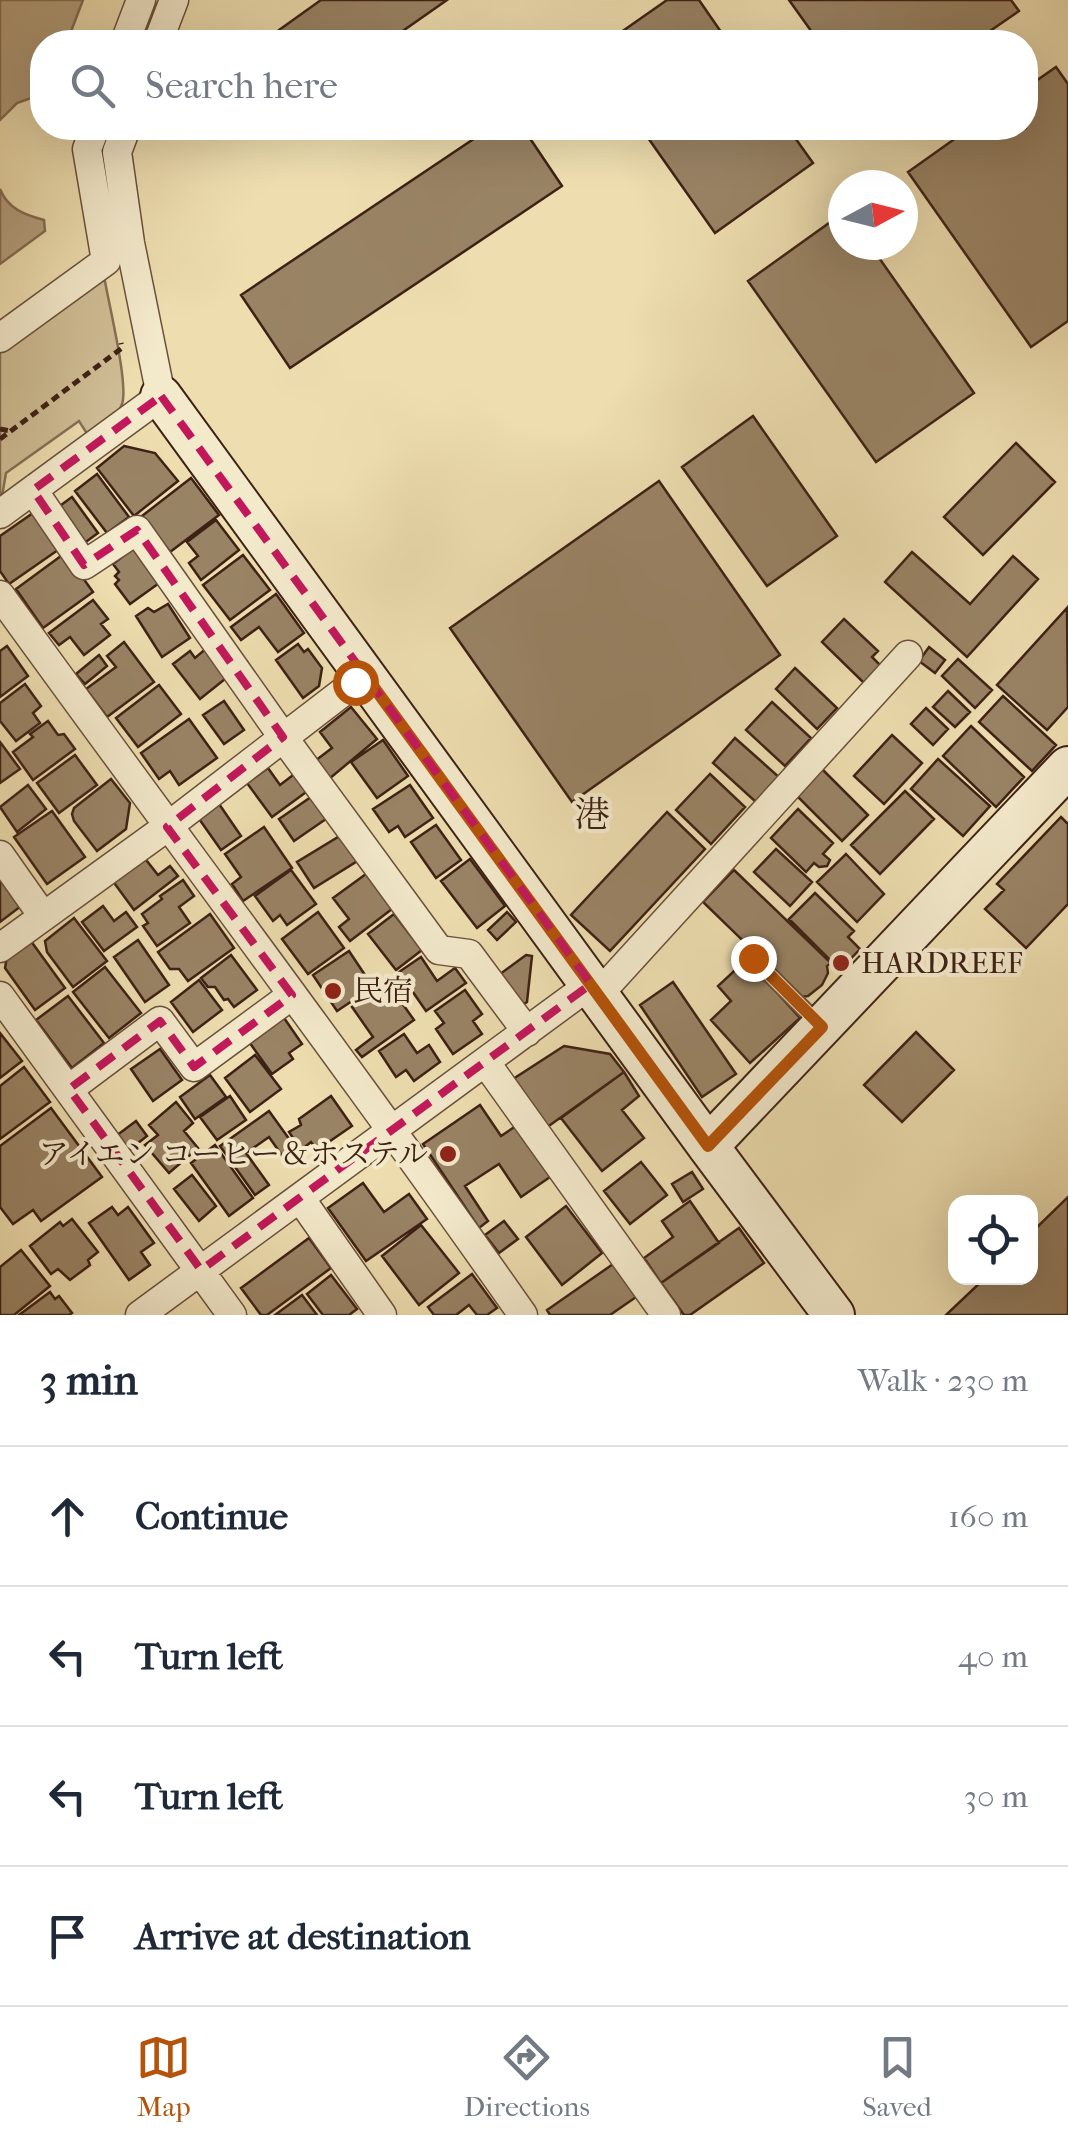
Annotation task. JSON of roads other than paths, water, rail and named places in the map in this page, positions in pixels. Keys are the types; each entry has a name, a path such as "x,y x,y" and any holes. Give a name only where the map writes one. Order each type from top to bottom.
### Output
{"street":[{"path":"130,30 141,0"},
{"path":"163,30 174,0"},
{"path":"0,338 106,261 86,148 90,140"},
{"path":"122,140 117,152 130,243 161,396 827,1313"},
{"path":"0,514 161,396"},
{"path":"33,490 84,565 137,530 439,950 470,954 527,1032"},
{"path":"0,596 394,1130 523,1315"},
{"path":"140,1315 591,984 608,984 908,655"},
{"path":"0,948 167,827 365,675"},
{"path":"708,1146 1068,767"},
{"path":"0,855 43,916"},
{"path":"69,1089 160,1021 194,1067 292,994"},
{"path":"0,996 232,1315"},
{"path":"486,1063 666,1315"},
{"path":"300,1198 382,1315"}],"lane":[{"path":"753,958 822,1027"}],"place":[{"name":"HARDREEF","path":"841,963"},
{"name":"民宿","path":"333,991"},
{"name":"アイエン コーヒー＆ホステル","path":"448,1154"}],"district":[{"name":"港","path":"592,814"}]}
